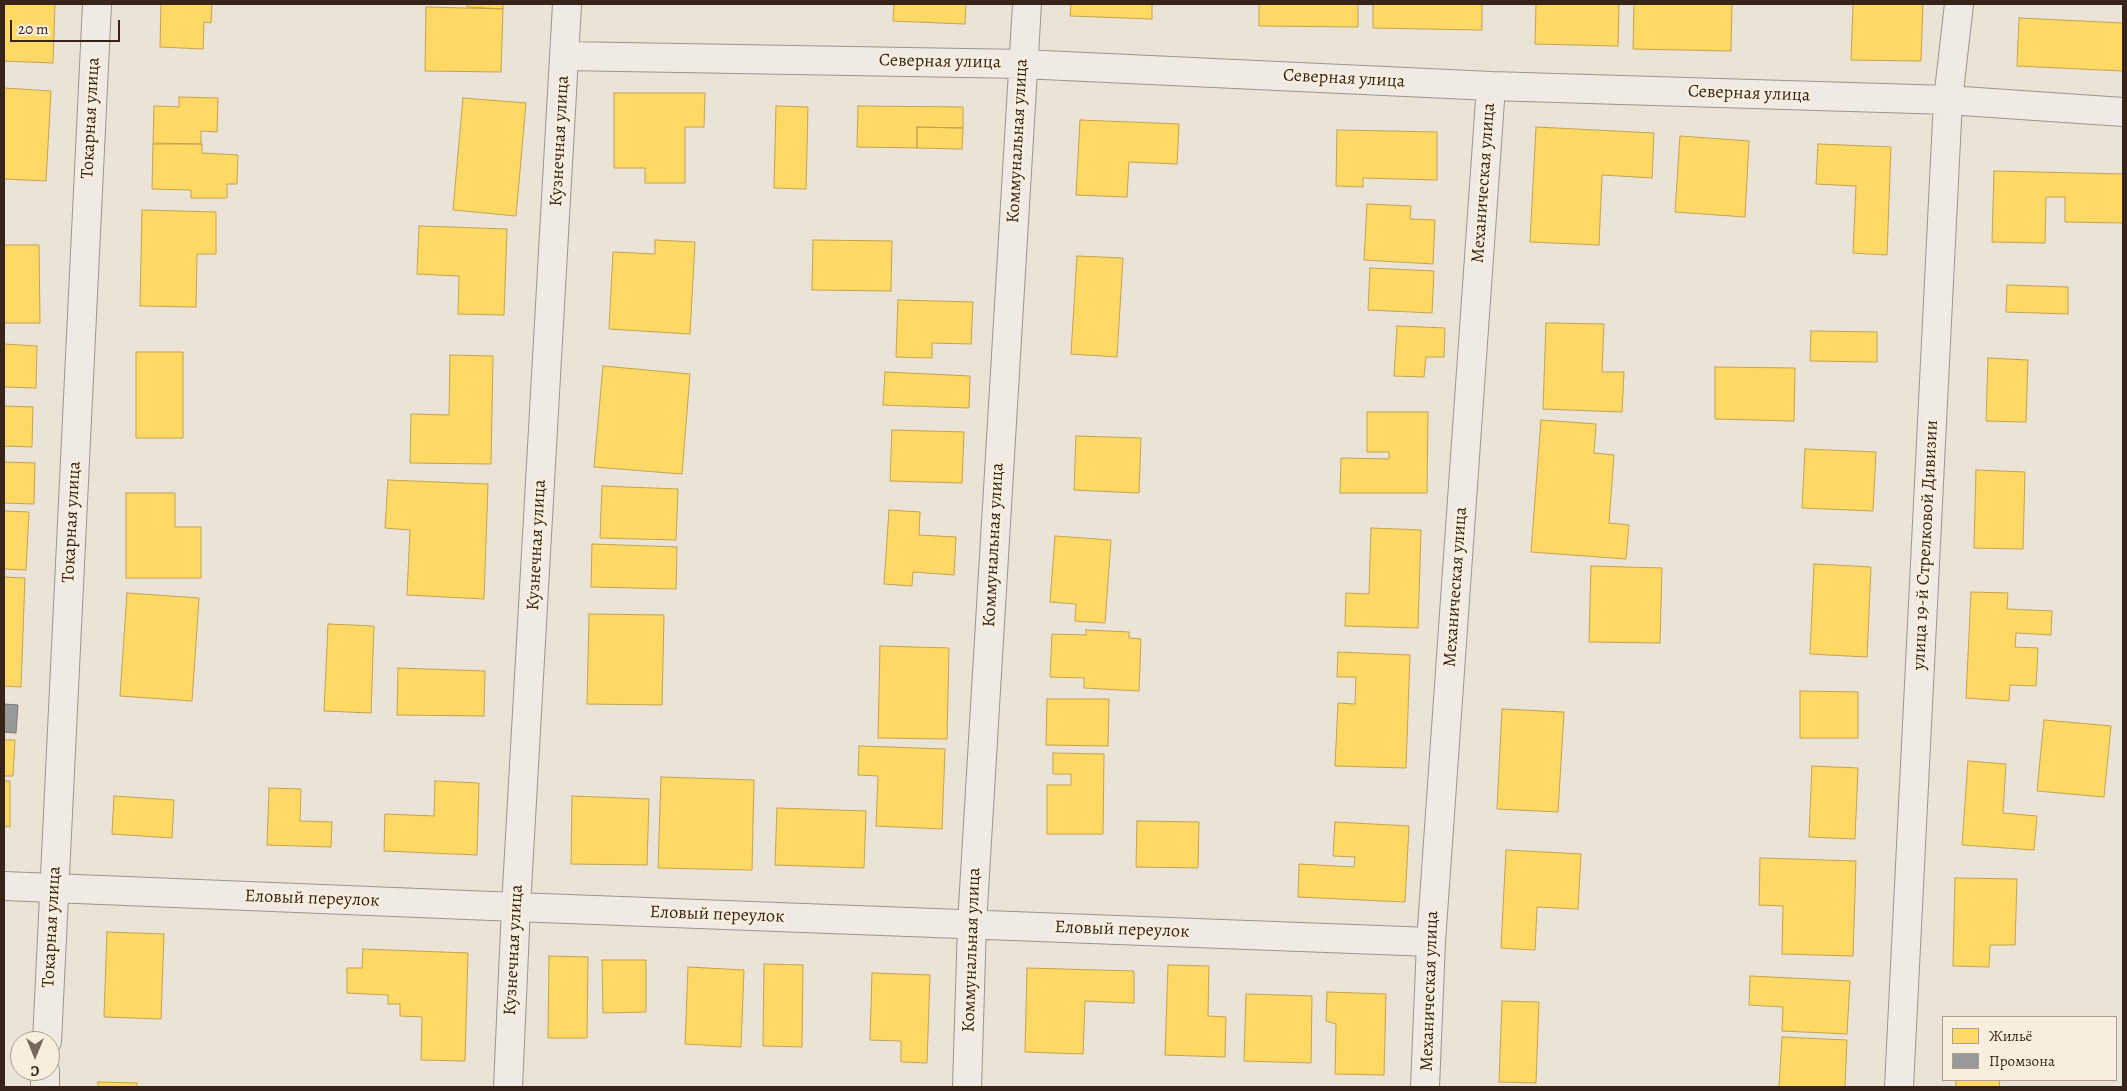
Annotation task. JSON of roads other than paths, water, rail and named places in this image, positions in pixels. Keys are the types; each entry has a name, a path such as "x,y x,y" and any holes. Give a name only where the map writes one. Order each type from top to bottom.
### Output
{"street":[{"name":"Токарная улица","path":"47,1031 97,4"},
{"name":"Кузнечная улица","path":"508,1087 516,908 567,4"},
{"name":"Коммунальная улица","path":"967,1087 972,924 1027,4"},
{"name":"улица 19-й Стрелковой Дивизии","path":"1900,1087 1948,100 1959,4"},
{"name":"Северная улица","path":"565,56 1022,64 1491,86 1948,100 2123,112"},
{"name":"Механическая улица","path":"1425,1087 1430,942 1491,86"},
{"name":"Еловый переулок","path":"4,886 516,908 1430,942"}]}
